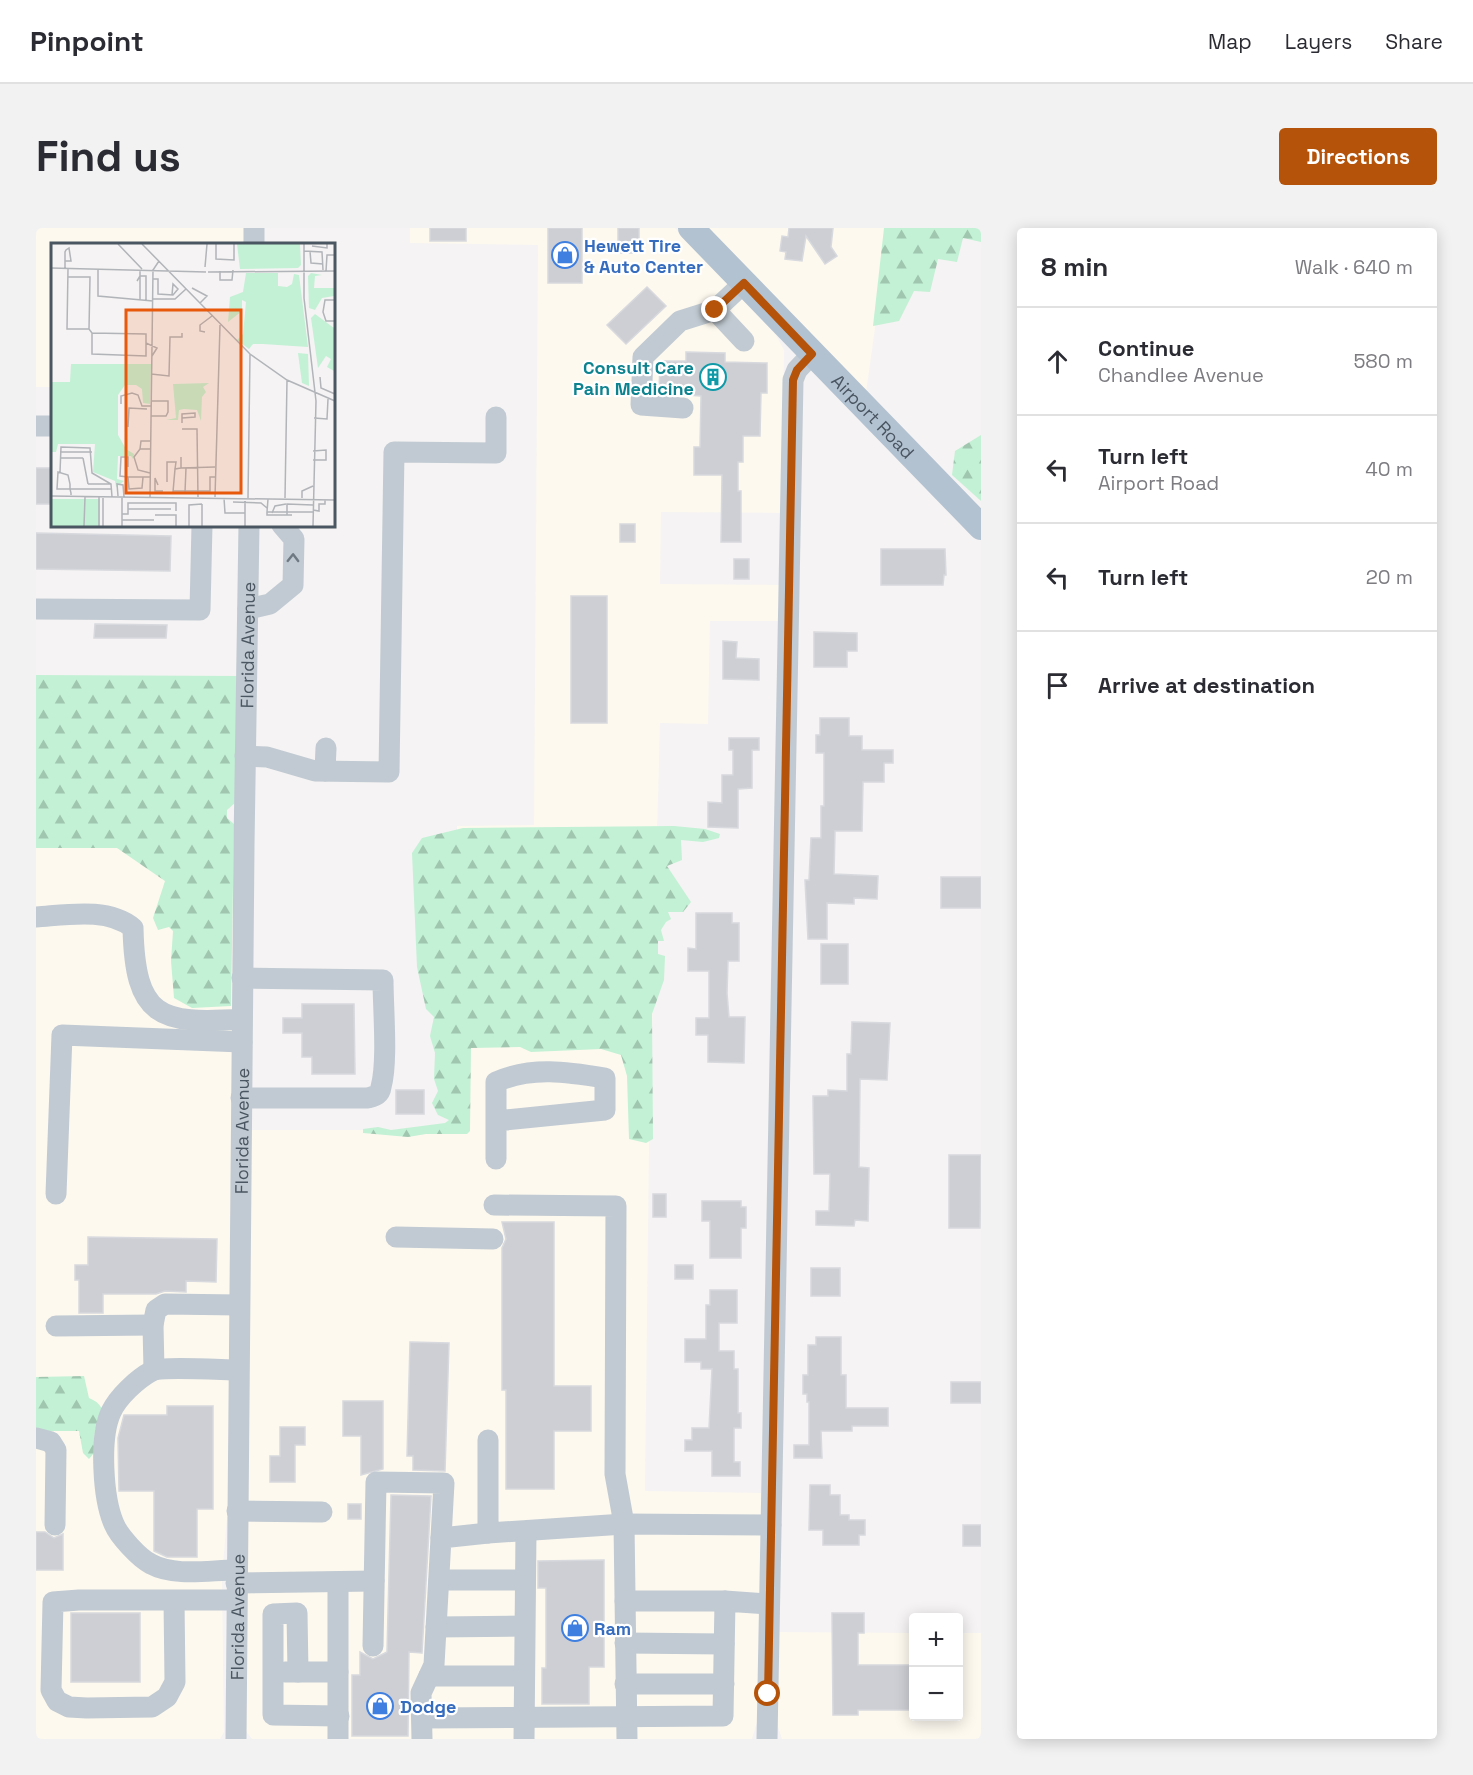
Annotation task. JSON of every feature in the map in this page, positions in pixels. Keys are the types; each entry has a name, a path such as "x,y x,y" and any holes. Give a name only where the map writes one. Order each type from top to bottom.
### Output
{"main road":[{"name":"Airport Road","path":"691,228 981,527"}],"street":[{"path":"683,408 641,405 643,357 680,321 715,310 744,283"},
{"path":"715,310 744,341"},
{"path":"767,1739 793,380 797,370 812,354"},
{"path":"245,756 267,757 306,769 389,772 394,452 496,453 496,417"},
{"path":"36,609 200,610 202,526"},
{"name":"Florida Avenue","path":"236,1739 242,978 249,526"},
{"path":"248,609 270,604 293,585 294,539 283,526"},
{"path":"325,771 326,748"},
{"path":"36,917 85,915 122,919 132,928 138,976 149,1003 168,1017 199,1022 242,1019"},
{"path":"241,1098 368,1098 377,1095 381,1089 383,1023 383,980 242,978"},
{"path":"56,1194 62,1035 242,1042"},
{"path":"496,1121 605,1110 605,1078 536,1071 510,1076 496,1082 496,1121 496,1159"},
{"path":"494,1205 616,1206 615,1474 624,1524 627,1739"},
{"path":"396,1237 493,1239"},
{"path":"154,1370 153,1324 156,1310 165,1304 239,1305"},
{"path":"56,1326 153,1324"},
{"path":"238,1370 154,1370 121,1396 110,1414 105,1440 105,1495 115,1526 150,1564 173,1571 236,1584 374,1581"},
{"path":"36,1438 51,1442 56,1450 55,1525"},
{"path":"488,1533 489,1440"},
{"path":"373,1646 376,1482 444,1483 434,1665 421,1693 422,1729 524,1717 723,1716 725,1602"},
{"path":"237,1511 322,1512"},
{"path":"441,1538 624,1524 771,1525"},
{"path":"524,1739 526,1532"},
{"path":"439,1580 524,1580"},
{"path":"338,1582 338,1739"},
{"path":"174,1600 175,1682 167,1697 152,1707 69,1707 57,1701 51,1690 44,1602 174,1600 236,1584"},
{"path":"625,1602 769,1604"},
{"path":"298,1672 297,1613 273,1614 273,1715 339,1716"},
{"path":"436,1627 524,1626"},
{"path":"625,1643 724,1644"},
{"path":"273,1671 338,1672"},
{"path":"429,1676 524,1676"},
{"path":"625,1684 724,1684"}],"shaded area":[{"path":"36,228 246,228 246,243 51,243 51,387 36,387"},
{"path":"410,228 675,228 776,335 784,350 783,513 661,512 660,584 780,585 780,621 710,621 708,724 660,723 649,1150 645,1491 765,1493 758,1719 752,1739 252,1739 245,1730 249,1130 455,1130 457,826 534,825 538,245 410,243"},
{"path":"708,228 889,228 866,393"},
{"path":"36,830 237,831 228,1506 222,1577 224,1732 220,1739 36,1739"},
{"path":"777,1632 909,1633 909,1721 963,1721 963,1633 981,1633 981,1739 782,1739 778,1727"}],"green space":[{"path":"884,228 981,228 981,242 963,238 957,262 938,259 930,292 914,291 899,321 873,326"},
{"path":"981,435 981,501 952,475 955,451"},
{"path":"36,675 239,676 236,802 227,810 227,818 234,824 231,1006 192,1008 174,998 171,961 173,931 169,927 158,930 153,918 165,881 117,848 36,848"},
{"path":"674,826 705,829 720,834 719,838 703,842 681,840 682,860 667,866 691,902 683,912 668,912 671,919 661,930 664,941 658,941 658,954 665,956 664,980 652,1014 653,1139 646,1143 629,1139 627,1076 621,1055 601,1049 531,1052 520,1047 471,1048 470,1131 467,1134 426,1134 408,1137 363,1133 363,1129 378,1127 391,1130 445,1123 449,1120 438,1115 432,1103 438,1091 434,1079 435,1053 430,1036 434,1017 426,1009 417,967 412,853 422,838 463,828"},
{"path":"84,1376 89,1398 99,1404 104,1418 104,1423 95,1429 94,1453 89,1459 83,1453 79,1431 36,1431 36,1377"}],"building":[{"path":"430,228 466,228 466,241 430,241"},
{"name":"Hewett Tire & Auto Center","path":"548,228 582,228 582,283 548,283"},
{"path":"618,228 639,228 639,253 618,253"},
{"path":"789,228 833,228 831,247 837,256 825,264 806,236 802,261 785,259 786,252 780,251 782,236 788,237"},
{"path":"647,287 666,306 626,344 607,325"},
{"path":"686,352 725,353 725,362 767,363 767,393 761,393 760,436 743,436 743,462 738,462 738,491 741,491 741,542 721,542 722,475 694,475 694,447 700,447 701,396 659,393 660,361 686,361"},
{"path":"36,468 51,468 51,504 36,504"},
{"path":"620,524 635,524 635,542 620,542"},
{"path":"36,533 171,536 170,571 36,569"},
{"path":"881,549 945,549 946,575 944,575 943,585 881,585"},
{"path":"734,559 749,559 749,579 734,579"},
{"path":"571,596 607,596 607,723 571,723"},
{"path":"95,624 167,625 166,638 94,638"},
{"path":"814,632 857,633 857,651 847,651 847,667 814,667"},
{"path":"723,641 737,642 736,658 759,659 759,680 723,679"},
{"path":"820,718 849,718 849,736 862,736 862,750 893,750 893,763 884,763 884,782 863,782 862,831 835,831 834,874 878,876 877,899 854,898 854,904 827,903 827,939 808,939 805,880 809,880 811,838 821,838 821,806 824,806 824,753 816,753 816,735 820,735"},
{"path":"729,738 759,738 759,750 752,750 752,788 738,789 738,828 708,827 708,802 722,803 722,775 733,775 733,750 729,750"},
{"path":"941,877 981,877 981,908 941,908"},
{"path":"696,913 732,913 732,923 739,923 739,961 728,961 727,993 729,1017 745,1017 744,1063 708,1062 708,1035 696,1035 696,1018 709,1018 709,971 688,971 688,948 696,949"},
{"path":"821,944 848,944 848,984 821,984"},
{"path":"302,1004 354,1004 355,1074 312,1074 312,1057 302,1057 302,1033 283,1033 283,1018 302,1018"},
{"path":"852,1022 890,1023 887,1080 860,1079 859,1167 869,1168 868,1221 855,1220 854,1226 816,1225 816,1211 829,1211 830,1174 814,1174 813,1096 828,1096 828,1090 847,1091 847,1054 851,1054"},
{"path":"396,1090 424,1090 424,1114 396,1114"},
{"path":"949,1155 981,1155 980,1228 949,1228"},
{"path":"653,1194 666,1194 666,1217 653,1217"},
{"path":"702,1201 741,1201 741,1207 746,1207 746,1228 741,1228 741,1258 710,1258 710,1221 702,1221"},
{"path":"502,1222 554,1222 554,1386 591,1386 591,1431 554,1431 554,1489 506,1489 506,1390 502,1390 502,1248 506,1239"},
{"path":"88,1237 217,1239 216,1282 186,1281 186,1292 103,1294 103,1313 79,1313 79,1280 75,1280 75,1265 88,1265"},
{"path":"675,1265 693,1265 693,1279 675,1279"},
{"path":"811,1268 840,1268 840,1296 811,1296"},
{"path":"710,1290 737,1290 737,1323 719,1323 719,1351 734,1351 734,1369 738,1369 738,1413 741,1413 741,1428 734,1428 734,1462 740,1462 740,1476 712,1476 712,1451 685,1451 685,1440 692,1440 692,1428 709,1428 712,1369 701,1369 701,1362 685,1362 685,1339 706,1339 706,1305 710,1305"},
{"path":"816,1337 841,1337 841,1375 846,1375 846,1408 888,1408 888,1426 852,1426 852,1431 821,1431 822,1458 794,1458 794,1445 809,1445 809,1402 807,1402 807,1394 803,1394 803,1375 808,1375 808,1345 816,1345"},
{"path":"410,1342 449,1343 445,1471 413,1470 413,1456 407,1456"},
{"path":"951,1382 981,1382 981,1403 951,1403"},
{"path":"343,1401 383,1401 383,1469 361,1475 361,1436 343,1436"},
{"path":"167,1406 213,1406 213,1509 197,1509 197,1557 167,1557 154,1551 154,1491 119,1491 118,1438 124,1415 167,1415"},
{"path":"280,1427 305,1427 305,1445 295,1445 295,1482 270,1482 270,1456 280,1456"},
{"path":"810,1485 830,1485 830,1495 840,1495 840,1515 849,1515 849,1520 865,1520 865,1535 859,1535 859,1545 823,1545 823,1530 809,1530"},
{"path":"391,1495 431,1496 422,1653 409,1652 408,1736 352,1736 352,1675 360,1675 360,1652 373,1659 387,1652"},
{"path":"348,1504 361,1504 361,1519 348,1519"},
{"path":"963,1525 981,1525 981,1546 963,1546"},
{"path":"36,1532 45,1532 54,1538 63,1534 63,1570 36,1570"},
{"name":"Ram","path":"604,1560 604,1667 589,1667 589,1704 542,1704 542,1668 546,1668 546,1588 538,1588 538,1561"},
{"path":"71,1613 140,1613 140,1682 71,1682"},
{"path":"832,1613 864,1613 864,1633 858,1633 858,1665 909,1665 909,1710 858,1710 858,1715 833,1715"}],"place":[{"name":"Hewett Tire & Auto Center","path":"565,255"},
{"name":"Consult Care Pain Medicine","path":"713,377"},
{"name":"Ram","path":"575,1628"},
{"name":"Dodge","path":"380,1706"}],"route":[{"path":"715,310 744,283 812,354 794,374 793,380 768,1694"}]}
